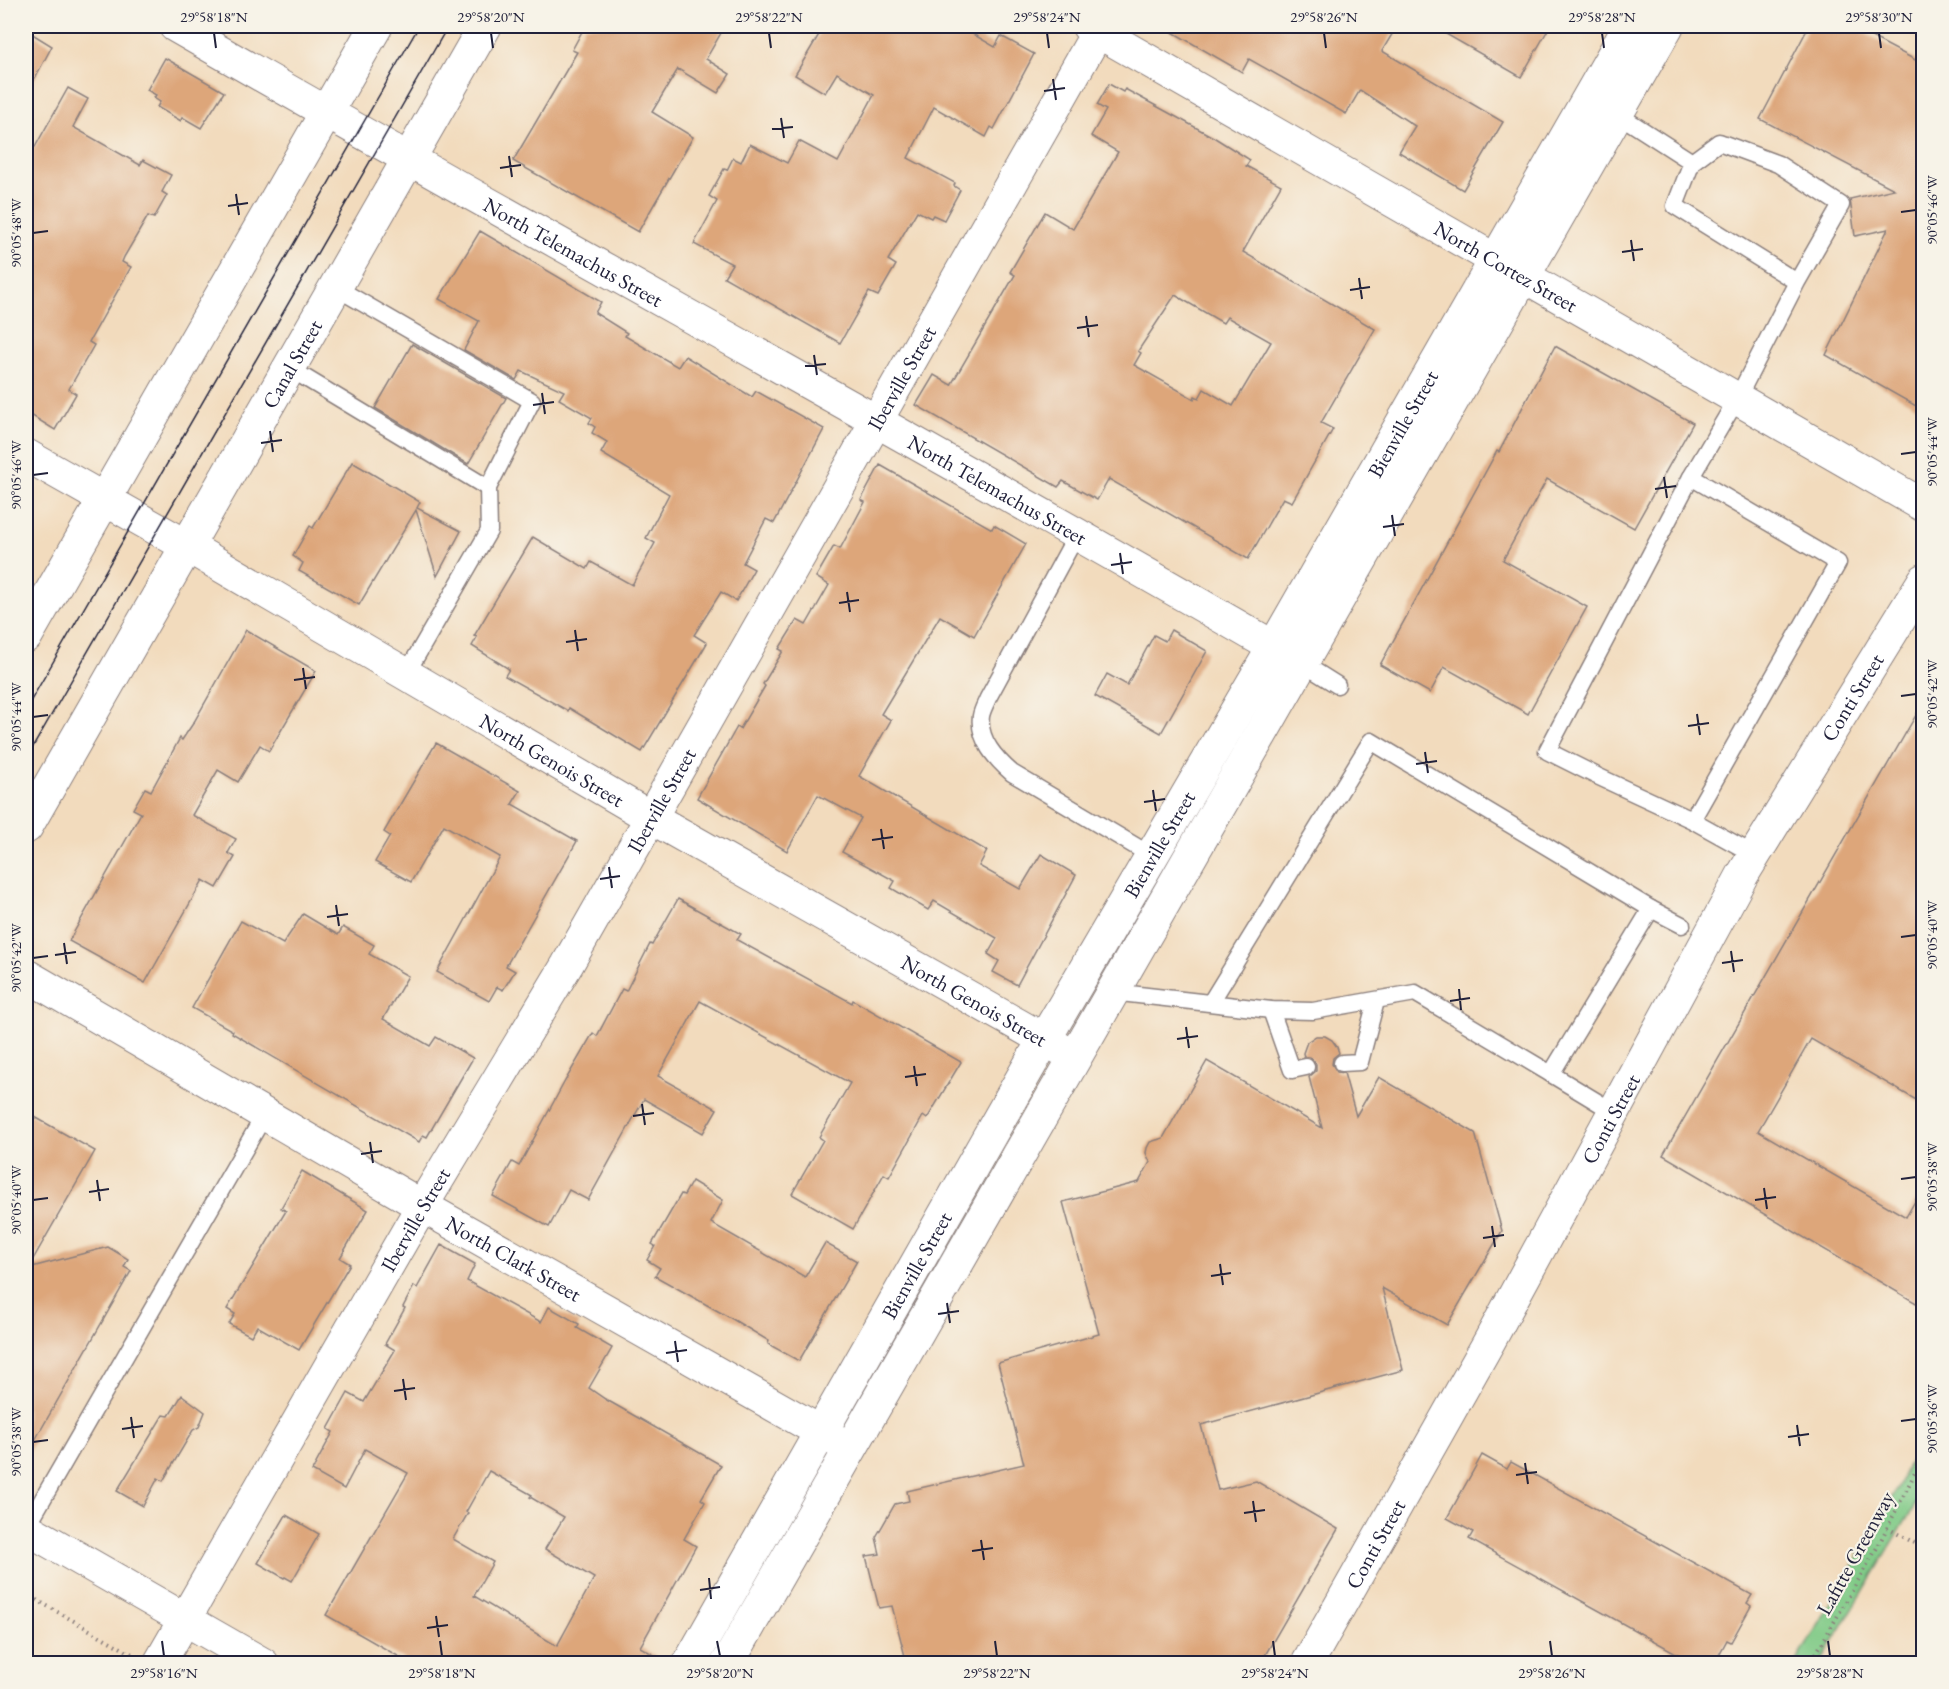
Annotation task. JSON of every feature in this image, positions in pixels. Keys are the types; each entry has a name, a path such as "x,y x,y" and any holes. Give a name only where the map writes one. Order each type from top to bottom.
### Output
{"street":[{"name":"North Telemachus Street","path":"174,26 876,419 1302,663"},
{"path":"26,636 376,26"},
{"name":"Canal Street","path":"26,827 485,26"},
{"name":"Bienville Street","path":"727,1664 1302,663 1508,268 1630,26"},
{"name":"Bienville Street","path":"688,1664 1044,1040 1274,647 1508,268 1616,113 1666,26"},
{"name":"North Cortez Street","path":"1096,27 1508,268 1923,506"},
{"name":"Iberville Street","path":"159,1664 422,1206 567,966 1096,27"},
{"name":"North Genois Street","path":"26,455 187,546 650,817 1075,1057"},
{"name":"Conti Street","path":"1307,1664 1490,1340 1755,855 1923,580"},
{"name":"North Clark Street","path":"26,975 422,1206 850,1448"},
{"path":"26,1528 263,1664"}],"lane":[{"path":"1616,113 1692,162"},
{"path":"1755,855 1692,820 1547,751 1691,477 1737,399 1797,282 1840,205 1778,164 1719,142 1692,162 1675,206 1797,282"},
{"path":"335,287 532,401 488,488 489,531 405,674"},
{"path":"289,368 488,488"},
{"path":"1691,477 1838,563 1692,820"},
{"path":"1077,534 988,698 981,716 983,736 995,758 1012,773 1152,856"},
{"path":"1302,663 1337,685"},
{"path":"1211,1002 1371,741 1651,909 1682,925"},
{"path":"1551,1074 1651,909"},
{"path":"1112,992 1271,1010 1313,1011 1415,993 1614,1112"},
{"path":"1342,1063 1360,1062 1376,1001"},
{"path":"1271,1010 1292,1070 1306,1067"},
{"path":"26,1528 265,1114"}],"path":[{"name":"Lafitte Greenway","path":"1810,1664 1887,1528 1923,1455"},
{"path":"1887,1528 1923,1548"},
{"path":"26,1594 129,1653"}],"green space":[{"path":"1923,1433 1923,1492 1820,1663 1796,1663 1898,1487"}],"building":[{"path":"585,26 725,26 706,59 730,74 718,93 678,69 652,112 693,137 638,232 513,161 577,52 572,50"},
{"path":"824,26 959,26 995,47 1001,36 1034,54 994,129 991,127 986,137 934,107 908,158 955,183 954,186 960,190 944,220 933,215 931,218 917,211 888,260 896,265 878,296 869,292 840,343 724,277 732,264 694,244 717,201 709,196 724,169 727,170 733,158 741,162 750,144 787,163 799,141 838,162 874,95 837,73 825,93 795,75"},
{"path":"1162,26 1397,26 1382,51 1503,122 1463,190 1399,152 1415,126 1360,90 1346,114 1249,59 1242,72"},
{"path":"1432,26 1550,26 1521,77"},
{"path":"1809,26 1851,26 1923,64 1923,410 1826,355 1888,229 1855,236 1850,199 1894,189 1760,119"},
{"path":"26,30 52,46 26,95"},
{"path":"165,58 224,92 201,128 182,117 181,121 157,107 160,102 154,98 156,95 147,90"},
{"path":"1109,84 1123,92 1125,89 1215,138 1250,160 1246,166 1281,185 1243,252 1375,329 1321,423 1333,429 1292,502 1283,498 1248,559 1109,479 1097,500 1063,481 1058,487 916,405 934,375 951,385 1015,275 1010,272 1045,212 1073,229 1118,152 1091,136 1106,110 1097,105","holes":["1175,295 1223,323 1227,317 1271,342 1233,406 1204,389 1199,398 1195,396 1194,399 1134,365 1141,353 1138,351"]},
{"path":"68,88 88,99 73,127 140,165 143,160 171,175 162,192 167,195 154,218 148,216 124,257 122,262 131,267 89,342 94,345 69,389 76,394 55,430 26,412 26,142 35,147"},
{"path":"480,231 601,302 595,313 627,333 625,336 678,367 685,356 752,397 756,391 824,429 774,523 766,519 743,563 754,569 736,601 721,592 694,635 707,643 642,752 569,708 568,711 505,676 509,669 472,646 477,637 474,636 533,537 587,569 591,562 632,585 655,543 646,538 669,494 601,453 607,442 592,433 595,427 589,423 592,418 559,399 564,391 521,371 516,380 464,350 479,321 439,299"},
{"path":"412,344 506,398 468,464 375,408"},
{"path":"1555,346 1693,423 1634,528 1547,479 1503,560 1587,607 1528,714 1444,667 1430,693 1380,665 1497,451 1499,452"},
{"path":"352,462 420,502 417,508 461,531 437,576 416,510 359,605 299,571 303,563 293,556 310,526 313,528"},
{"path":"880,465 992,529 994,525 1026,544 974,636 940,616 881,714 891,720 859,776 987,851 979,866 1020,889 1041,854 1076,875 1017,985 993,972 999,961 988,954 997,938 934,901 928,910 891,888 895,881 842,852 861,818 818,795 787,851 697,798 737,727 740,729 765,686 763,684 783,651 779,649 797,620 806,625 829,585 816,577 834,546 840,549 865,502 861,500"},
{"path":"246,630 316,671 269,751 260,745 238,782 218,770 192,815 236,839 228,853 235,857 217,888 203,880 145,983 69,941 141,813 133,809 145,788 151,791 180,738 182,740 194,722"},
{"path":"1171,630 1207,651 1161,733 1095,696 1107,674 1127,685 1154,635 1165,641"},
{"path":"1923,703 1923,1104 1811,1039 1758,1131 1906,1217 1923,1187 1923,1307 1663,1155"},
{"path":"436,743 520,791 512,804 577,841 506,966 515,971 503,990 497,987 489,1001 437,972 500,857 444,825 411,882 375,862 390,836 384,832"},
{"path":"678,899 741,934 737,940 852,1003 853,1000 961,1062 927,1119 923,1116 889,1177 884,1174 853,1229 792,1194 823,1140 819,1137 850,1083 700,1001 658,1076 717,1109 703,1133 644,1099 588,1200 569,1190 549,1227 493,1196 512,1162 519,1166 593,1033 597,1036 622,989 626,991 650,944 652,945"},
{"path":"303,914 338,935 343,927 374,945 369,954 408,976 383,1019 430,1046 436,1037 473,1058 427,1137 423,1135 419,1142 192,1008 241,921 283,944"},
{"path":"1316,1036 1325,1036 1337,1047 1339,1053 1333,1058 1332,1064 1337,1072 1344,1073 1356,1116 1379,1077 1475,1133 1502,1231 1447,1325 1382,1288 1403,1370 1201,1425 1218,1490 1256,1481 1338,1529 1260,1664 907,1664 892,1606 879,1608 866,1556 880,1554 876,1537 895,1504 909,1501 907,1491 1024,1464 998,1363 1099,1334 1063,1202 1139,1182 1150,1162 1146,1153 1150,1142 1163,1138 1207,1061 1322,1128 1309,1077 1316,1071 1316,1064 1310,1057 1304,1057 1303,1053 1307,1042"},
{"path":"26,1112 95,1151 28,1268 108,1247 128,1259 124,1267 131,1271 26,1456"},
{"path":"302,1171 368,1210 340,1258 350,1264 299,1350 257,1326 251,1336 229,1324 235,1314 227,1309 286,1211 281,1208"},
{"path":"692,1181 723,1200 711,1223 805,1277 825,1243 857,1261 799,1361 768,1344 769,1341 734,1320 655,1276 660,1268 647,1260 655,1246 652,1244 681,1194 684,1195"},
{"path":"441,1245 475,1264 467,1281 541,1322 549,1307 579,1324 577,1328 612,1348 589,1388 721,1465 701,1499 705,1502 684,1539 696,1546 640,1647 670,1664 410,1663 326,1615 408,1473 365,1449 344,1489 312,1471 333,1432 328,1429 348,1393 364,1402 395,1350 385,1344 414,1286 417,1288","holes":["489,1471 532,1495 530,1497 564,1517 545,1549 594,1578 557,1646 474,1596 493,1562 453,1539"]},
{"path":"182,1395 205,1412 199,1427 193,1430 163,1481 158,1478 143,1506 117,1491 163,1415 169,1416"},
{"path":"1482,1455 1507,1469 1511,1462 1752,1595 1747,1603 1751,1606 1731,1642 1727,1640 1714,1664 1696,1664 1469,1539 1473,1532 1447,1518"},
{"path":"286,1515 319,1534 292,1581 258,1563"}],"tram line":[{"path":"26,709 419,26"},
{"path":"26,759 448,26"}]}
